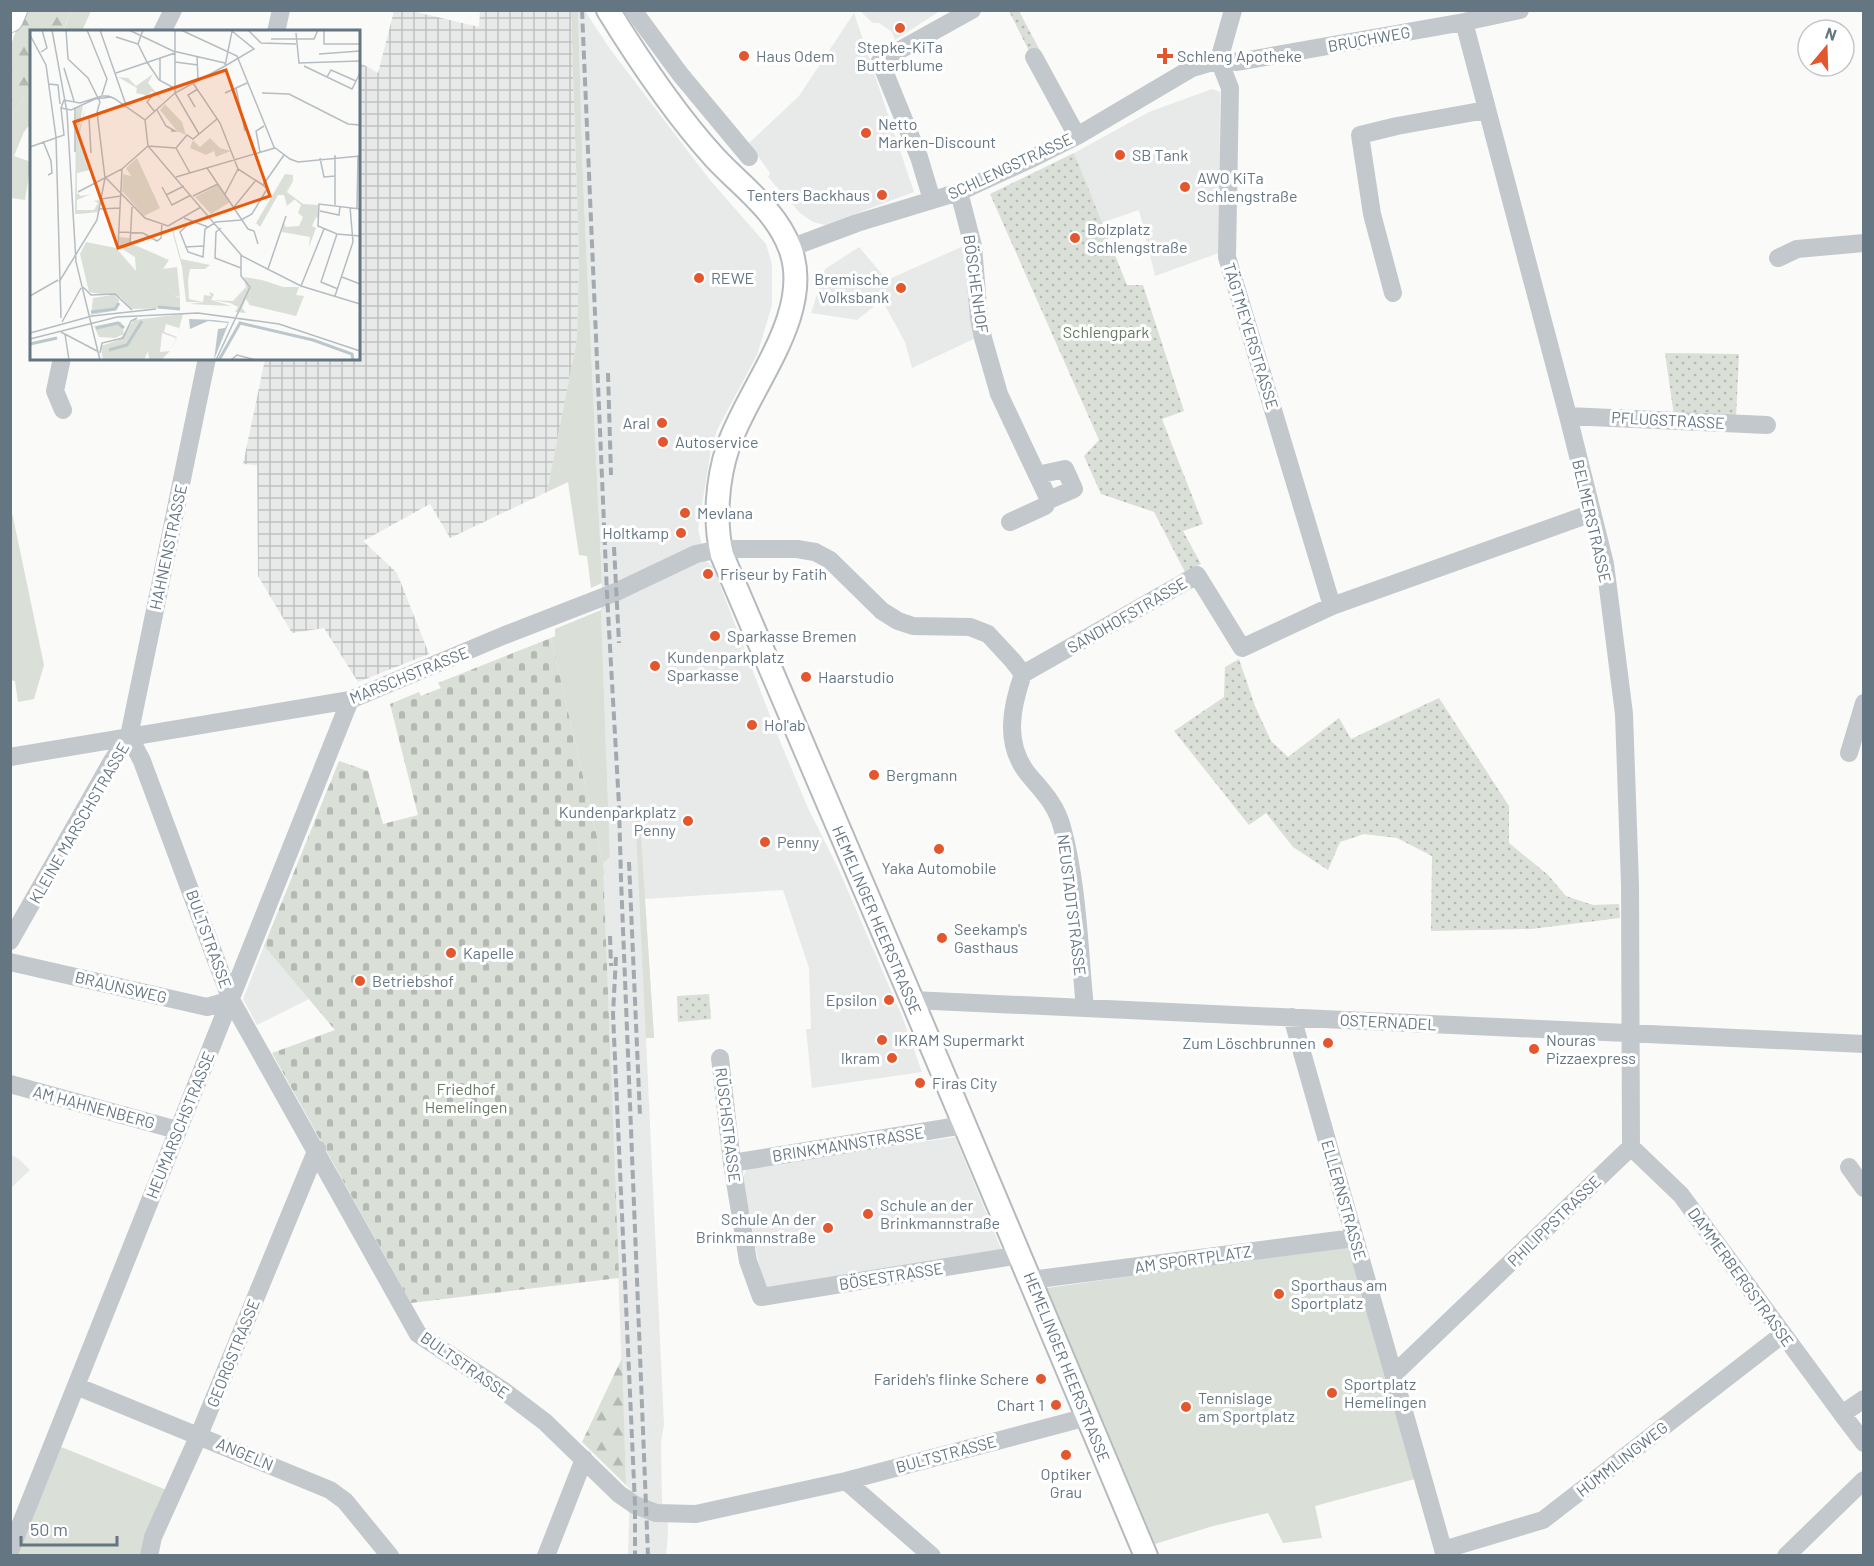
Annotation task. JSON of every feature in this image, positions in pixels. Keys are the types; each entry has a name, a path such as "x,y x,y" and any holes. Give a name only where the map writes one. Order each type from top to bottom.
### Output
{"highway":[{"path":"10,20 14,10"}],"main road":[{"name":"HEMELINGER HEERSTRASSE","path":"608,10 675,111 716,159 768,209 790,248 796,274 785,331 736,428 725,457 717,518 720,549 754,635 912,999 1146,1556"}],"street":[{"path":"163,30 173,10"},
{"path":"276,30 281,10"},
{"path":"633,10 680,74 750,157"},
{"path":"932,200 919,157 880,61 972,10"},
{"path":"1219,60 1233,10"},
{"name":"BRUCHWEG","path":"1219,60 1237,62 1519,11"},
{"name":"BELMERSTRASSE","path":"1464,22 1605,564 1624,714 1632,1033"},
{"path":"1034,57 1077,136"},
{"name":"SCHLENGSTRASSE","path":"790,248 857,223 958,192 1077,136 1192,68 1219,60"},
{"name":"TÄGTMEYERSTRASSE","path":"1219,60 1230,88 1227,257 1332,606"},
{"path":"1393,294 1372,214 1360,135 1396,126 1486,111"},
{"name":"BÖSCHENHOF","path":"958,192 974,246 979,318 999,394 1049,500"},
{"path":"1778,258 1797,249 1863,243"},
{"path":"62,360 55,391 63,410"},
{"name":"HAHNENSTRASSE","path":"129,736 207,360"},
{"name":"PFLUGSTRASSE","path":"1568,416 1767,425"},
{"path":"1010,522 1045,506 1049,500 1074,489 1065,469 1037,475"},
{"name":"SANDHOFSTRASSE","path":"1023,674 1197,575 1242,648 1332,606 1592,513"},
{"path":"720,549 796,549 814,552 831,560 882,611 898,621 913,626 970,627 979,630 988,634 1023,674"},
{"name":"MARSCHSTRASSE","path":"10,757 350,700 505,635 616,592 696,554 720,549"},
{"name":"NEUSTADTSTRASSE","path":"1023,674 1013,710 1011,734 1015,753 1026,772 1047,795 1056,809 1062,826 1071,875 1085,1008"},
{"name":"HEUMARSCHSTRASSE","path":"10,1551 350,700"},
{"path":"1849,753 1863,702"},
{"name":"KLEINE MARSCHSTRASSE","path":"10,941 112,760 129,736"},
{"name":"BULTSTRASSE","path":"129,736 142,761 231,1000 418,1334 504,1391 545,1422 619,1494 635,1505 656,1513 696,1514 846,1481 1087,1417"},
{"name":"BRAUNSWEG","path":"10,962 207,1007 231,1000"},
{"name":"OSTERNADEL","path":"912,999 1863,1044"},
{"name":"ELLERNSTRASSE","path":"1292,1017 1354,1238 1395,1373 1444,1553"},
{"path":"1631,1147 1632,1033"},
{"name":"RÜSCHSTRASSE","path":"720,1058 732,1162 748,1261 761,1297"},
{"name":"AM HAHNENBERG","path":"10,1084 177,1130"},
{"name":"BRINKMANNSTRASSE","path":"732,1162 964,1125"},
{"name":"DAMMERBERGSTRASSE","path":"1631,1147 1681,1195 1863,1443"},
{"name":"PHILIPPSTRASSE","path":"1395,1373 1631,1147"},
{"name":"GEORGSTRASSE","path":"149,1556 153,1537 199,1435 316,1149"},
{"path":"1849,1167 1863,1188"},
{"name":"AM SPORTPLATZ","path":"1031,1280 1354,1238"},
{"name":"BÖSESTRASSE","path":"761,1297 1020,1255"},
{"name":"HÜMMLINGWEG","path":"1444,1553 1543,1520 1783,1334"},
{"name":"ANGELN","path":"76,1386 330,1490 345,1501 390,1556"},
{"path":"1842,1414 1863,1399"},
{"path":"546,1556 584,1459"},
{"path":"1786,1556 1863,1480"},
{"path":"846,1481 922,1553"}],"shaded area":[{"path":"394,11 412,11 479,27 480,11 571,11 579,258 577,340 547,492 450,538 430,504 363,541 397,573 429,654 358,682 324,628 292,633 258,576 257,465 243,464 265,360 360,360 360,63 378,73"},
{"path":"578,11 585,11 610,49 710,180 766,244 772,264 772,305 757,355 717,430 711,450 698,529 706,561 713,567 779,739 902,1016 922,1072 812,1088 806,1029 811,1029 809,968 783,890 645,899 654,1038 646,1038 664,1425 661,1442 662,1503 667,1508 666,1555 628,1555 630,1489 626,1485 603,863 610,857 602,583 583,180"},
{"name":"Stepke-KiTa Butterblume","path":"860,11 940,11 895,40 892,32 879,23 873,23"},
{"path":"854,13 914,192 825,225 813,222 800,213 768,177 770,173 749,143 799,96"},
{"name":"AWO KiTa Schlengstraße","path":"1212,89 1220,92 1219,253 1155,276 1139,210 1101,223 1074,153 1149,112"},
{"path":"968,244 978,337 912,368 905,342 882,300 857,320 811,313 825,269 859,247 887,280"},
{"path":"264,946 309,999 257,1025 243,999"},
{"name":"Schule an der Brinkmannstraße","path":"955,1137 1002,1251 766,1291 762,1281 743,1177 747,1168"},
{"path":"11,1155 19,1159 30,1170 11,1188"}],"green space":[{"path":"22,11 71,11 63,30 30,30 30,89 11,116 11,46"},
{"path":"71,11 91,11 82,30 64,30"},
{"path":"571,11 578,11 583,180 602,583 591,588 587,556 579,555 568,482 547,492 577,339 579,258"},
{"path":"1009,11 1019,11 1074,115 1063,119"},
{"path":"30,89 30,124 24,132 14,156 30,162 25,200 11,198 11,116"},
{"name":"Schlengpark","path":"1074,153 1127,285 1143,285 1184,411 1162,419 1203,524 1183,531 1201,564 1185,572 1154,512 1101,494 1084,456 1099,440 990,194"},
{"path":"1665,353 1739,354 1736,418 1674,416"},
{"path":"10,503 44,665 34,699 18,702 15,681 10,680"},
{"path":"601,610 610,857 603,863 551,638 555,636 555,629"},
{"name":"Friedhof Hemelingen","path":"551,638 603,863 619,1278 411,1303 272,1053 335,1030 264,946 339,761 368,771 383,824 418,815 390,704 419,692 421,696 441,688 438,683"},
{"path":"1239,659 1255,706 1271,741 1288,757 1339,718 1351,739 1439,698 1509,806 1509,843 1548,875 1566,896 1593,905 1619,904 1620,918 1531,929 1431,931 1432,856 1397,838 1364,834 1340,842 1328,870 1293,847 1266,813 1249,825 1174,731 1224,697 1225,667"},
{"path":"639,807 654,1038 646,1038 635,808"},
{"path":"709,994 711,1019 678,1022 677,996"},
{"name":"Tennislage am Sportplatz","path":"1352,1245 1415,1479 1315,1506 1322,1538 1283,1543 1268,1513 1213,1526 1155,1544 1047,1288"},
{"path":"622,1358 626,1485 582,1442"},
{"path":"59,1446 169,1491 157,1555 17,1556"}],"railway":[{"path":"582,10 607,594 619,805 648,1556"},
{"path":"608,373 611,475"},
{"path":"614,547 619,643"},
{"path":"629,862 640,1116"},
{"path":"610,936 611,966"},
{"path":"616,957 613,1014 635,1505 635,1556"}],"place":[{"name":"Stepke-KiTa Butterblume","path":"900,28"},
{"name":"Haus Odem","path":"744,56"},
{"name":"Schleng Apotheke","path":"1165,56"},
{"name":"Netto Marken-Discount","path":"866,133"},
{"name":"SB Tank","path":"1120,155"},
{"name":"AWO KiTa Schlengstraße","path":"1185,187"},
{"name":"Tenters Backhaus","path":"882,195"},
{"name":"Bolzplatz Schlengstraße","path":"1075,238"},
{"name":"REWE","path":"699,278"},
{"name":"Bremische Volksbank","path":"901,288"},
{"name":"Aral","path":"662,423"},
{"name":"Autoservice","path":"663,442"},
{"name":"Mevlana","path":"685,513"},
{"name":"Holtkamp","path":"681,533"},
{"name":"Friseur by Fatih","path":"708,574"},
{"name":"Sparkasse Bremen","path":"715,636"},
{"name":"Kundenparkplatz Sparkasse","path":"655,666"},
{"name":"Haarstudio","path":"806,677"},
{"name":"Hol'ab","path":"752,725"},
{"name":"Bergmann","path":"874,775"},
{"name":"Kundenparkplatz Penny","path":"688,821"},
{"name":"Penny","path":"765,842"},
{"name":"Yaka Automobile","path":"939,849"},
{"name":"Seekamp's Gasthaus","path":"942,938"},
{"name":"Kapelle","path":"451,953"},
{"name":"Betriebshof","path":"360,981"},
{"name":"Epsilon","path":"889,1000"},
{"name":"IKRAM Supermarkt","path":"882,1040"},
{"name":"Zum Löschbrunnen","path":"1328,1043"},
{"name":"Nouras Pizzaexpress","path":"1534,1049"},
{"name":"Ikram","path":"892,1058"},
{"name":"Firas City","path":"920,1083"},
{"name":"Schule an der Brinkmannstraße","path":"868,1214"},
{"name":"Schule An der Brinkmannstraße","path":"828,1228"},
{"name":"Sporthaus am Sportplatz","path":"1279,1294"},
{"name":"Farideh's flinke Schere","path":"1041,1379"},
{"name":"Sportplatz Hemelingen","path":"1332,1393"},
{"name":"Chart 1","path":"1056,1405"},
{"name":"Tennislage am Sportplatz","path":"1186,1407"},
{"name":"Optiker Grau","path":"1066,1455"}]}
